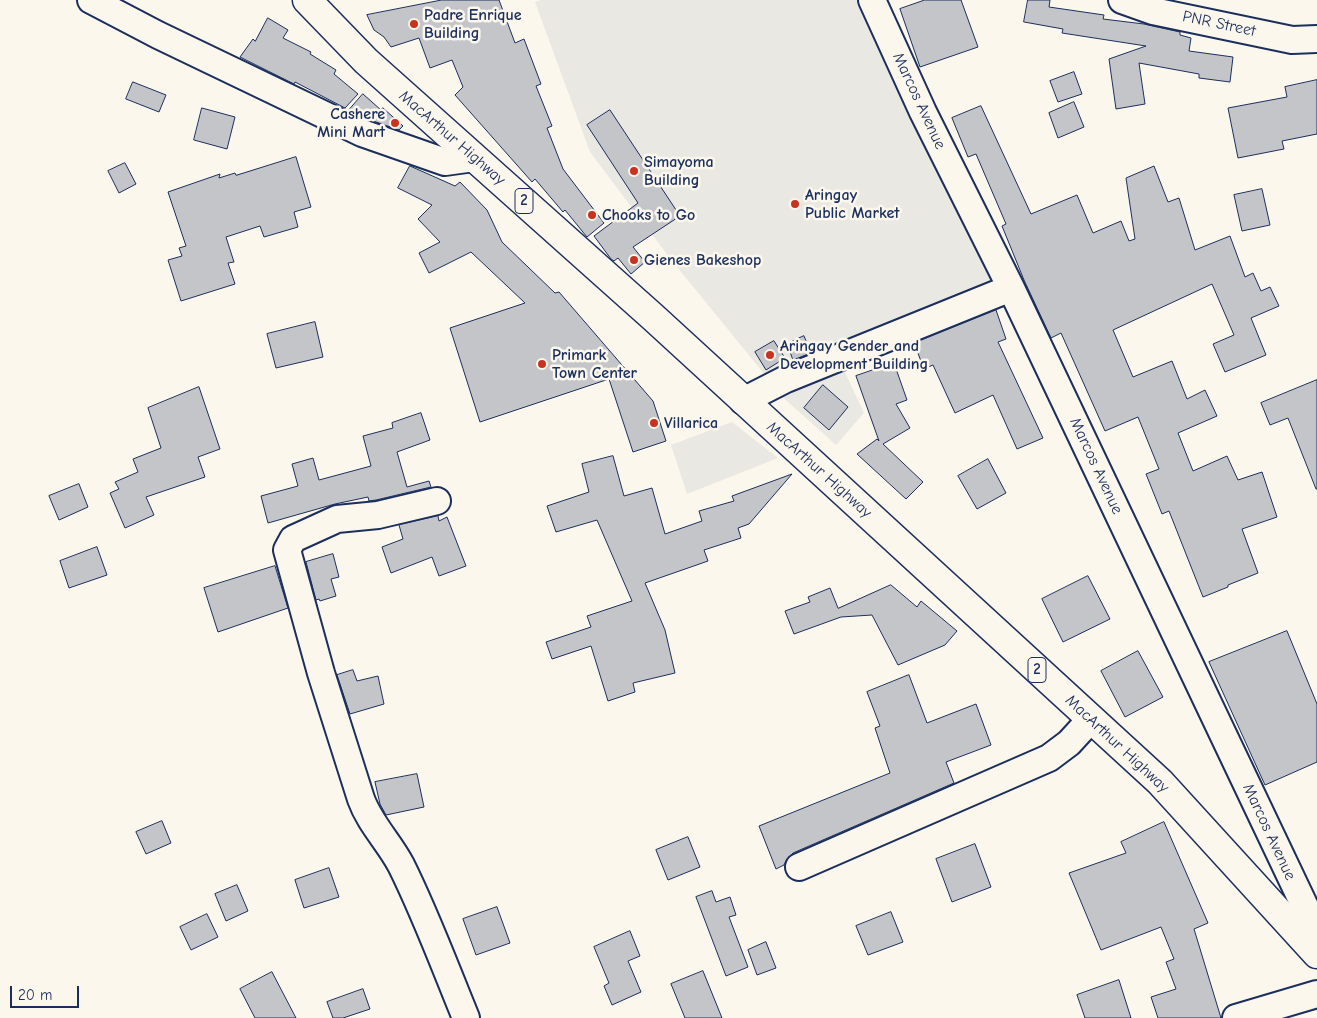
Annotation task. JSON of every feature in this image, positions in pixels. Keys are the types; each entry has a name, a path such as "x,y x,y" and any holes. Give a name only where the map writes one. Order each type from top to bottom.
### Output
{"highway":[{"name":"MacArthur Highway","path":"307,0 366,61 743,401 1160,782 1317,954"}],"street":[{"path":"91,0 158,35 362,133 445,162 474,158"},
{"name":"Marcos Avenue","path":"872,0 923,112 1011,288 1317,932"},
{"name":"PNR Street","path":"1122,0 1154,11 1292,40 1317,38"},
{"path":"743,401 786,379 1011,288"},
{"path":"437,501 378,515 337,519 293,539 287,550 321,673 363,805 396,855 415,894 466,1018"},
{"path":"799,867 1050,758 1075,737 1091,719"},
{"path":"1236,1018 1317,994"}],"shaded area":[{"name":"Aringay Public Market","path":"541,0 867,0 994,280 765,375 669,257 590,152 535,2"},
{"path":"843,368 864,413 836,445 778,393"},
{"path":"732,422 778,458 687,494 671,445"}],"building":[{"path":"442,0 499,0 515,43 524,39 541,84 536,86 552,126 547,128 563,169 604,223 587,237 565,210 563,212 535,179 532,182 455,95 463,87 452,60 430,68 419,38 391,47 384,37 374,30 367,15"},
{"path":"925,0 961,0 978,47 920,67 900,9"},
{"path":"1028,0 1050,0 1049,7 1104,15 1103,19 1144,24 1180,32 1180,35 1191,38 1189,51 1233,57 1230,82 1199,78 1199,74 1139,63 1145,104 1116,109 1109,59 1146,46 1062,33 1063,29 1024,22"},
{"path":"268,18 288,30 283,38 311,52 310,54 336,70 334,74 358,94 345,108 295,82 294,84 240,57 253,39 255,41"},
{"path":"1074,72 1082,94 1058,102 1050,81"},
{"path":"1317,80 1317,134 1282,141 1284,149 1238,158 1228,108 1287,97 1285,87"},
{"path":"133,82 166,95 159,112 126,99"},
{"path":"363,94 381,110 372,121 350,109"},
{"path":"1074,102 1084,127 1058,138 1049,113"},
{"path":"981,106 1031,214 1077,195 1093,233 1121,221 1129,241 1135,239 1126,178 1154,166 1168,202 1179,198 1195,250 1230,236 1245,277 1253,273 1261,291 1270,287 1279,306 1251,318 1266,355 1225,372 1213,344 1234,335 1212,284 1113,330 1133,377 1172,361 1187,399 1205,390 1217,416 1178,433 1193,471 1227,456 1238,480 1262,472 1277,517 1242,529 1258,573 1203,597 1169,511 1162,514 1146,474 1159,469 1138,417 1105,431 1061,333 1051,338 1024,280 1002,226 1006,224 976,154 968,157 952,118"},
{"path":"202,108 235,117 227,149 194,140"},
{"path":"383,108 403,126 399,130 373,121"},
{"name":"Simayoma Building","path":"610,110 680,216 633,247 645,262 631,274 618,258 614,261 611,259 594,236 638,203 587,125"},
{"path":"296,157 311,207 294,212 298,227 264,237 260,226 226,237 234,262 228,263 235,284 181,301 168,260 182,256 179,248 186,246 168,192 220,174 219,178 235,173 236,175"},
{"path":"125,163 136,184 119,193 108,171"},
{"path":"410,166 455,186 460,182 487,210 502,242 555,293 559,292 653,401 666,441 633,452 609,379 480,422 450,328 525,303 471,252 429,273 419,253 440,242 418,219 432,205 398,188"},
{"path":"1262,189 1270,225 1242,231 1234,195"},
{"path":"996,310 1006,339 998,342 1043,438 1017,449 993,395 955,413 933,365 924,369 914,343"},
{"path":"315,322 323,357 276,368 267,334"},
{"path":"804,336 811,353 793,360 787,344"},
{"name":"Aringay Gender and Development Building","path":"774,341 785,358 766,370 755,352"},
{"path":"894,363 907,400 896,404 910,428 883,444 923,482 906,499 857,454 877,439 879,441 856,376"},
{"path":"1317,380 1316,489 1288,418 1270,425 1261,403"},
{"path":"823,385 848,407 829,430 804,408"},
{"path":"199,387 220,449 198,457 205,477 146,497 154,515 125,528 110,493 119,489 115,482 138,472 133,459 161,448 148,408"},
{"path":"421,413 430,440 397,452 407,487 429,481 431,487 376,500 369,501 368,497 335,504 268,523 261,496 298,486 292,464 313,458 319,480 371,466 363,436 393,428 392,423"},
{"path":"613,456 624,496 652,488 665,534 702,521 699,511 734,501 732,496 792,474 749,524 738,528 741,538 704,550 708,561 645,583 665,630 675,673 633,683 635,692 608,701 591,646 552,659 546,642 591,627 587,616 632,601 597,520 556,532 547,506 589,492 582,464"},
{"path":"988,459 1006,493 977,509 958,476"},
{"path":"79,484 88,507 59,520 49,496"},
{"path":"438,516 439,521 447,517 466,566 439,576 432,557 391,573 382,547 403,539 399,525"},
{"path":"97,547 107,575 69,588 60,561"},
{"path":"333,554 339,577 331,579 336,596 320,601 319,599 316,600 306,562"},
{"path":"275,566 288,608 218,632 204,588"},
{"path":"1088,576 1110,619 1063,642 1042,599"},
{"path":"891,585 917,607 921,601 957,631 945,645 898,665 872,615 841,617 794,634 785,611 810,602 808,597 830,588 838,608"},
{"path":"1287,631 1317,704 1317,762 1265,785 1209,662"},
{"path":"1138,651 1163,697 1125,717 1101,671"},
{"path":"353,670 357,681 378,676 384,704 350,714 337,675"},
{"path":"909,675 927,723 976,704 991,745 946,762 954,783 793,853 784,865 776,869 759,826 890,773 875,728 880,726 867,692"},
{"path":"417,774 424,807 386,815 380,804 375,782"},
{"path":"162,821 171,843 146,854 136,832"},
{"path":"1164,822 1208,923 1194,929 1221,1018 1158,1018 1151,997 1176,989 1166,962 1174,959 1161,927 1101,950 1069,873 1126,853 1121,842"},
{"path":"688,837 700,867 668,880 656,850"},
{"path":"975,844 991,887 952,902 936,859"},
{"path":"329,868 339,897 304,908 295,880"},
{"path":"237,885 248,911 226,921 215,894"},
{"path":"712,891 716,902 730,897 736,915 729,917 748,967 726,976 696,897"},
{"path":"497,907 510,943 476,955 463,919"},
{"path":"891,912 903,942 868,955 856,926"},
{"path":"207,914 218,937 191,950 180,927"},
{"path":"630,931 640,956 628,961 641,992 612,1005 604,986 609,983 594,947"},
{"path":"766,942 776,968 757,975 748,950"},
{"path":"703,971 722,1018 685,1018 671,984"},
{"path":"272,972 296,1018 255,1018 240,989"},
{"path":"1119,980 1131,1018 1085,1018 1077,995"},
{"path":"363,989 370,1009 343,1018 333,1018 327,1002"}],"place":[{"name":"Padre Enrique Building","path":"414,24"},
{"name":"Cashere Mini Mart","path":"395,123"},
{"name":"Simayoma Building","path":"634,171"},
{"name":"Aringay Public Market","path":"795,204"},
{"name":"Chooks to Go","path":"592,215"},
{"name":"Gienes Bakeshop","path":"634,260"},
{"name":"Aringay Gender and Development Building","path":"770,355"},
{"name":"Primark Town Center","path":"542,364"},
{"name":"Villarica","path":"654,423"}]}
